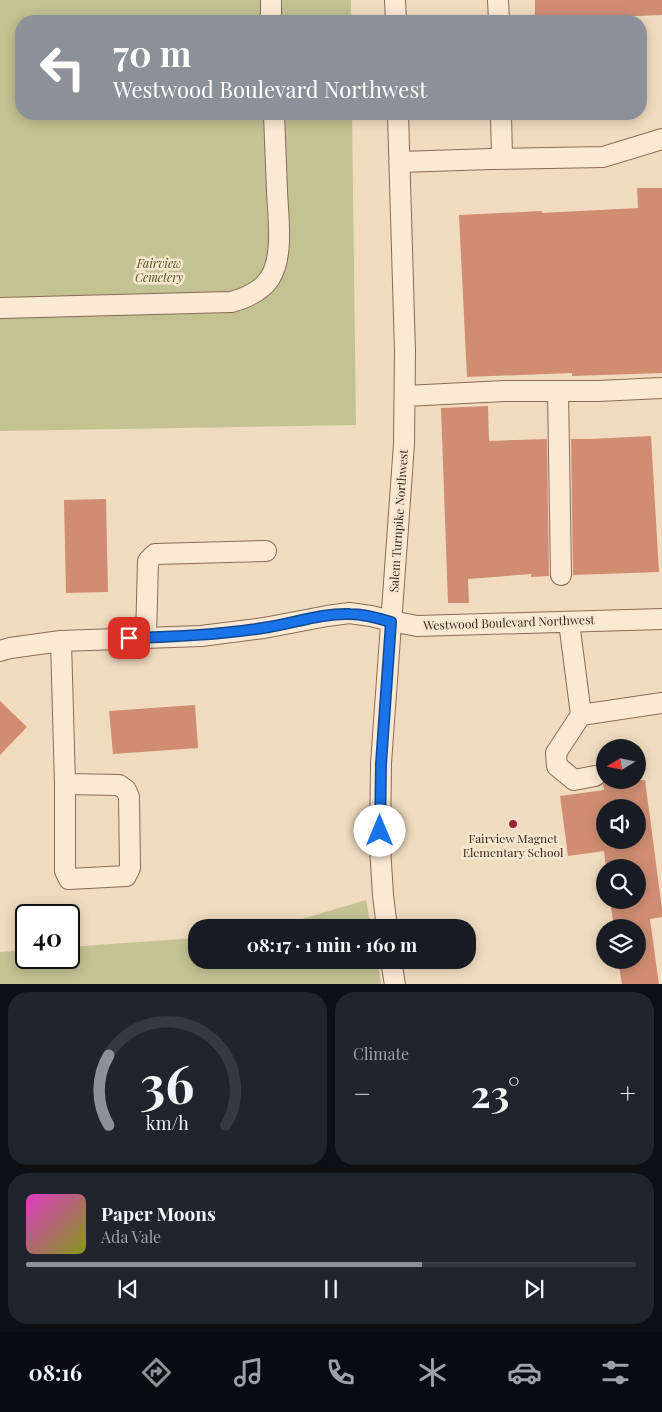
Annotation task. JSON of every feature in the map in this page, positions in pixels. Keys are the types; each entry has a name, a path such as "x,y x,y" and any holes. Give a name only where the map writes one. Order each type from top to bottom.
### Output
{"street":[{"path":"271,0 272,15"},
{"path":"395,0 396,15"},
{"path":"498,0 499,15"},
{"path":"0,308 231,302 247,298 258,291 270,278 276,262 278,238 274,120"},
{"name":"Salem Turnpike Northwest","path":"385,919 380,847 381,764 404,444 405,396 398,120"},
{"path":"501,120 502,158"},
{"path":"400,162 603,157 662,139"},
{"path":"405,396 505,390 662,388"},
{"path":"558,390 561,575"},
{"path":"146,638 148,561 155,554 266,551"},
{"name":"Westwood Boulevard Northwest","path":"0,651 61,641 200,636 349,614 371,616 391,622 417,626 662,619"},
{"path":"570,622 581,715 556,753 557,766 574,780 595,776"},
{"path":"61,641 65,784 65,871 69,879 126,876 130,868 129,797 126,790 119,785 65,784"},
{"path":"581,715 662,703"},
{"path":"392,969 395,984"}],"green space":[{"name":"Fairview Cemetery","path":"0,0 351,0 351,15 15,15 15,120 352,120 356,425 0,431"},
{"path":"366,900 370,919 302,919"},
{"path":"188,939 188,969 378,969 381,984 0,984 0,952 15,951 15,969 80,969 80,946"}],"building":[{"path":"535,0 662,0 662,15 535,15"},
{"path":"637,188 662,188 662,373 572,376 572,373 467,377 459,215 638,208"},
{"path":"488,406 489,441 547,439 549,576 531,577 531,574 468,579 469,603 448,603 441,408"},
{"path":"651,436 659,572 573,575 571,439"},
{"path":"106,499 108,592 66,593 64,500"},
{"path":"0,701 27,727 0,755"},
{"path":"195,705 198,748 113,754 109,711"},
{"path":"646,788 662,909 662,917 650,919 659,984 622,984 619,969 646,969 646,919 613,919 611,909 646,909 646,859 605,859 604,851 568,856 560,796 604,789"}],"place":[{"name":"Fairview Magnet Elementary School","path":"513,824"}],"route":[{"path":"129,638 200,636 349,614 371,616 391,622 381,764 380,831"}]}
